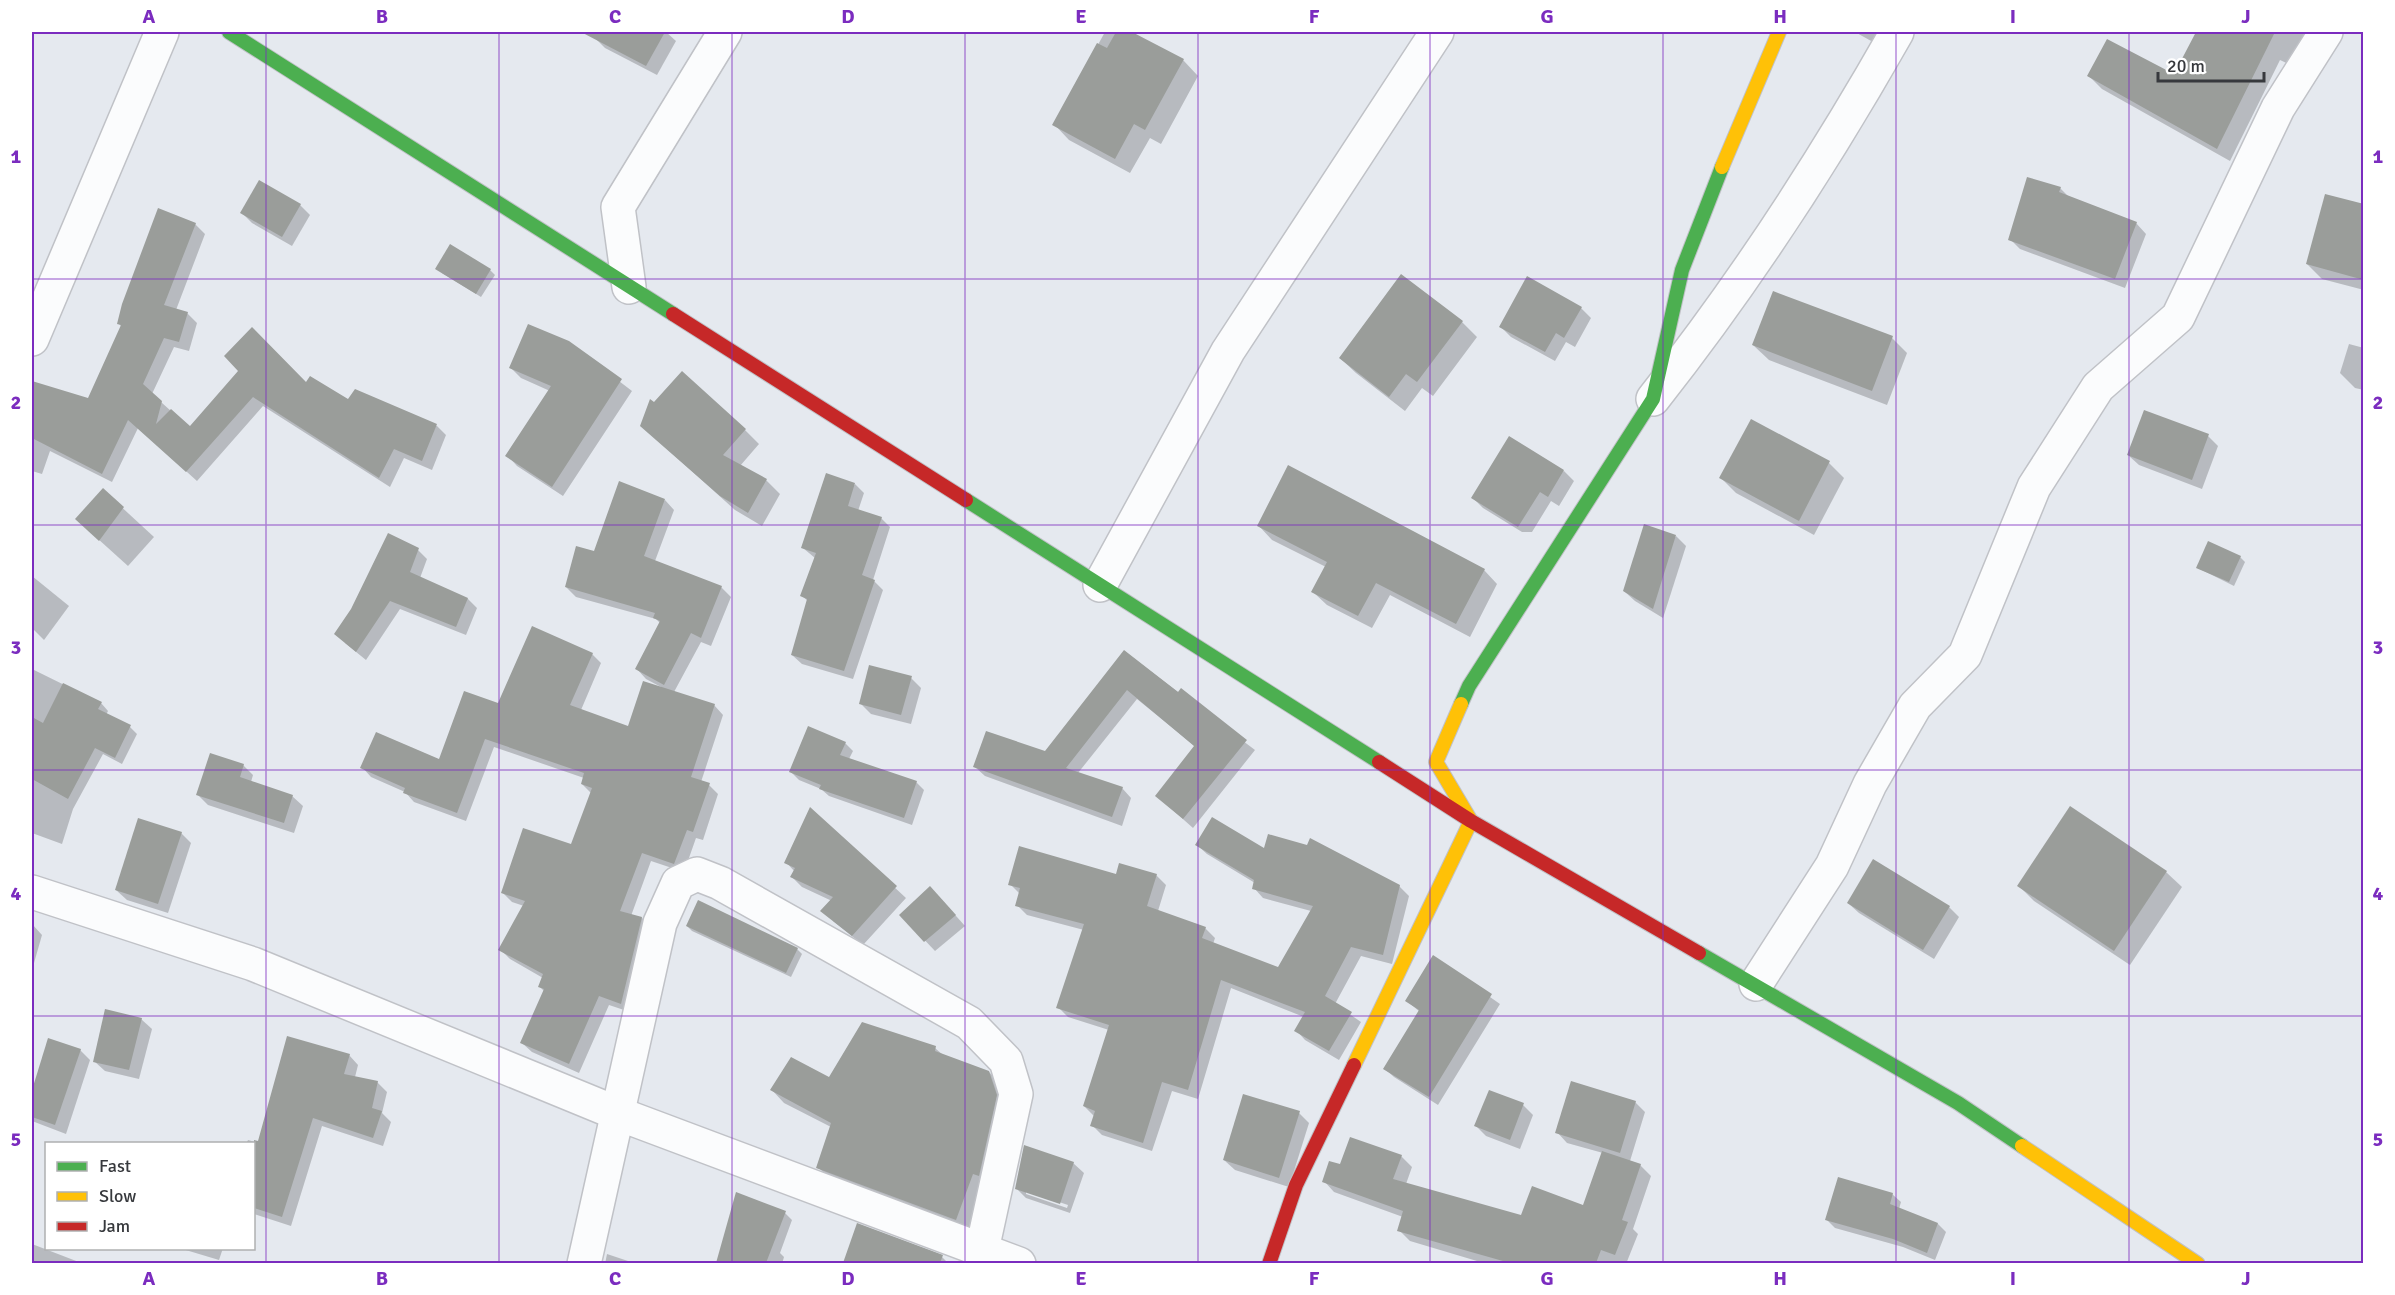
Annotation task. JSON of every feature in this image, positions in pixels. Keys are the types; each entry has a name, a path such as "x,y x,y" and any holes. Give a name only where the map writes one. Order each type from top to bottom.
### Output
{"street":[{"path":"32,339 162,32"},
{"path":"229,32 1471,821 1958,1103 2198,1263"},
{"path":"629,287 618,207 725,32"},
{"path":"1100,585 1228,351 1437,32"},
{"path":"1653,399 1682,270 1744,110 1779,32"},
{"path":"1471,821 1436,762 1469,686 1653,399 1695,345 1772,233 1897,32"},
{"path":"1756,984 1832,866 1870,784 1915,706 1965,655 2040,477 2098,387 2178,317 2278,108 2326,32"},
{"path":"1269,1263 1296,1185 1471,821"},
{"path":"584,1263 660,923 678,883 698,874 720,883 969,1023 1006,1061 1016,1094 982,1250"},
{"path":"32,892 253,964 619,1114 1019,1263"}],"building":[{"path":"581,32 665,32 646,66"},
{"path":"1116,32 1132,32 1184,59 1145,130 1134,124 1115,159 1052,125 1097,43 1107,48"},
{"path":"2196,32 2275,32 2217,149 2087,76 2107,39 2174,74"},
{"path":"2027,177 2061,187 2059,192 2137,222 2115,279 2008,240"},
{"path":"259,180 301,204 282,237 240,213"},
{"path":"2325,194 2364,204 2364,280 2306,264"},
{"path":"158,208 196,223 164,305 188,312 179,342 164,338 143,384 162,401 156,424 171,409 190,426 238,371 224,356 252,327 306,382 310,376 348,399 355,389 437,424 422,461 394,449 379,478 253,397 186,472 128,420 102,474 32,438 32,381 88,398 121,325 117,324 122,304"},
{"path":"450,244 491,269 476,294 435,269"},
{"path":"1401,274 1463,321 1417,382 1406,374 1389,397 1339,358"},
{"path":"1527,276 1582,307 1564,338 1556,333 1545,352 1499,327"},
{"path":"1773,291 1893,336 1872,391 1752,345"},
{"path":"528,324 569,341 622,379 552,487 505,456 551,386 509,368"},
{"path":"682,371 746,429 723,455 767,479 748,513 720,496 640,426 650,399 654,402"},
{"path":"2144,410 2209,434 2192,480 2127,455"},
{"path":"1751,419 1830,461 1799,521 1719,478"},
{"path":"1509,436 1564,470 1548,497 1540,492 1518,527 1471,498"},
{"path":"1288,465 1485,569 1456,624 1376,583 1358,616 1311,592 1327,562 1257,526"},
{"path":"826,473 855,483 848,506 882,517 862,575 875,580 844,671 791,655 807,599 800,596 816,553 801,548"},
{"path":"619,481 665,499 644,556 722,586 701,638 691,633 664,685 635,669 660,621 653,618 655,613 565,587 576,546 594,551"},
{"path":"103,488 124,507 99,541 75,519"},
{"path":"1644,524 1676,535 1653,609 1623,591"},
{"path":"388,533 419,548 410,572 468,598 456,627 390,601 356,652 334,634 351,609"},
{"path":"2208,541 2241,556 2229,582 2196,568"},
{"path":"532,626 593,653 570,705 628,726 643,681 715,704 691,777 710,783 693,832 687,830 674,864 642,853 620,911 642,917 621,1004 599,996 569,1064 520,1043 544,989 538,987 543,974 498,950 525,901 501,893 523,828 571,844 592,788 581,784 584,773 485,739 457,813 403,793 405,788 360,768 376,732 439,759 464,691 498,703"},
{"path":"1124,650 1178,692 1181,688 1247,740 1183,819 1155,796 1194,746 1127,690 1066,768 1123,787 1112,817 973,767 986,731 1045,751"},
{"path":"869,665 912,676 901,715 859,704"},
{"path":"63,683 102,702 98,709 131,725 115,758 95,748 68,799 32,779 32,717 43,723"},
{"path":"808,726 846,742 840,755 917,781 904,818 819,789 821,785 789,772"},
{"path":"210,753 244,764 240,777 293,795 284,823 196,795"},
{"path":"2070,806 2167,871 2114,951 2017,886"},
{"path":"810,807 897,886 852,936 820,911 833,897 790,877 795,868 784,863"},
{"path":"1212,817 1264,848 1268,834 1307,845 1310,838 1400,885 1383,955 1351,947 1325,996 1352,1012 1329,1051 1294,1031 1305,1012 1221,980 1188,1090 1162,1082 1143,1143 1090,1126 1095,1111 1083,1106 1109,1025 1056,1008 1084,924 1015,906 1020,888 1008,885 1019,846 1116,874 1119,863 1157,874 1147,906 1206,927 1202,938 1278,967 1313,906 1252,889 1254,880 1195,845"},
{"path":"138,818 182,832 158,904 115,890"},
{"path":"1873,859 1950,906 1923,950 1847,903"},
{"path":"930,886 956,915 924,942 899,915"},
{"path":"698,900 798,948 786,973 686,926"},
{"path":"1433,955 1492,994 1429,1097 1383,1069 1419,1010 1405,1001"},
{"path":"105,1009 142,1018 129,1070 93,1062"},
{"path":"862,1022 936,1046 935,1051 989,1071 997,1095 979,1176 973,1174 956,1220 816,1168 831,1123 770,1090 791,1057 829,1077"},
{"path":"287,1036 350,1054 344,1074 378,1081 372,1108 382,1111 373,1138 313,1118 282,1217 255,1208 254,1140 258,1141"},
{"path":"48,1038 81,1049 55,1125 32,1117 32,1090"},
{"path":"1571,1081 1636,1101 1620,1153 1555,1133"},
{"path":"1489,1090 1524,1103 1510,1140 1474,1126"},
{"path":"1243,1094 1300,1111 1279,1178 1223,1160"},
{"path":"1350,1137 1402,1155 1393,1179 1521,1215 1532,1186 1583,1205 1602,1151 1641,1164 1622,1220 1628,1222 1615,1255 1601,1250 1596,1263 1510,1263 1397,1231 1403,1211 1322,1182 1329,1161 1340,1164"},
{"path":"1024,1145 1074,1162 1060,1204 1015,1189"},
{"path":"1838,1177 1893,1193 1890,1204 1938,1223 1927,1253 1893,1239 1825,1220"},
{"path":"736,1192 786,1211 766,1263 716,1263"},
{"path":"857,1223 943,1255 940,1263 843,1263"}],"traffic: fast":[{"path":"229,32 673,314"},
{"path":"1461,704 1469,686 1653,399 1682,270 1722,167"},
{"path":"966,500 1379,762"},
{"path":"1699,953 1958,1103 2022,1146"}],"traffic: slow":[{"path":"1722,167 1779,32"},
{"path":"1354,1065 1471,821 1436,762 1461,704"},
{"path":"2022,1146 2198,1264"}],"traffic: jam":[{"path":"673,314 966,500"},
{"path":"1379,762 1471,821 1699,953"},
{"path":"1269,1264 1296,1185 1354,1065"}]}
